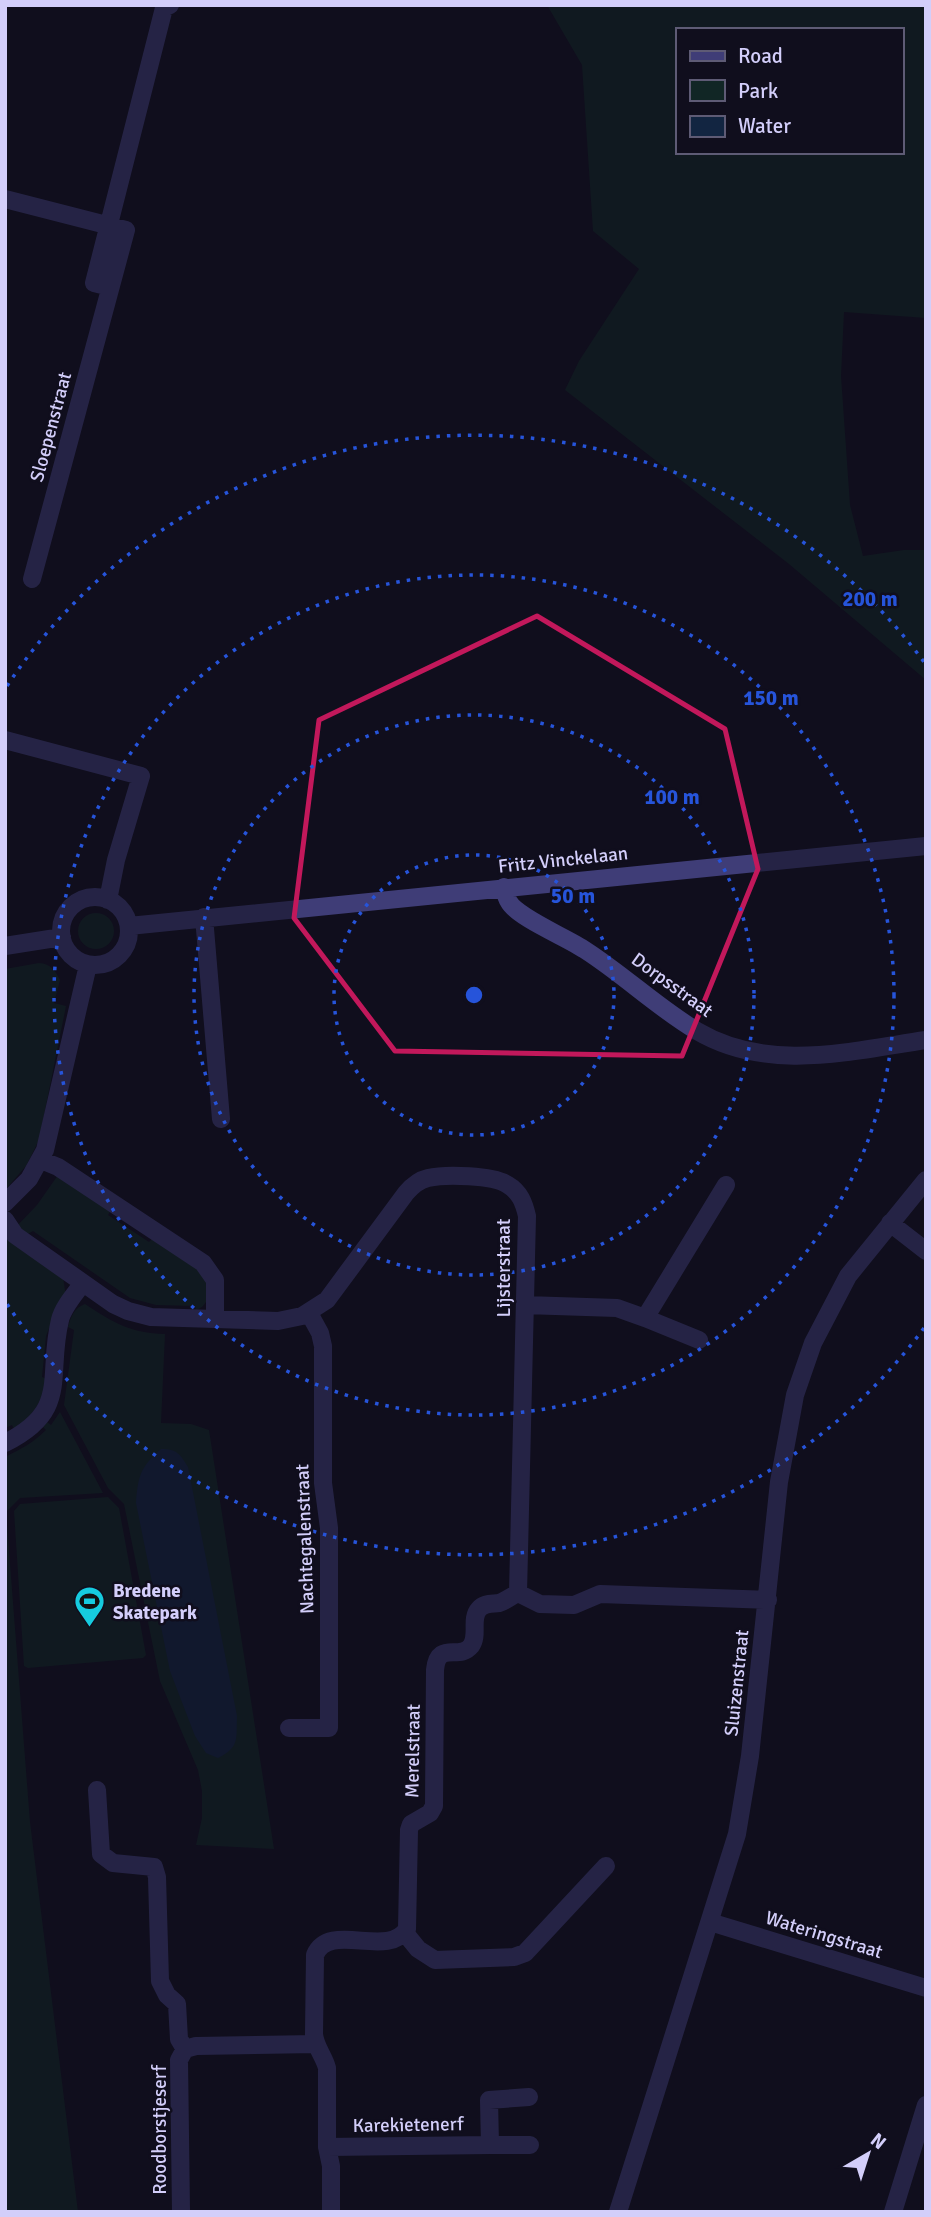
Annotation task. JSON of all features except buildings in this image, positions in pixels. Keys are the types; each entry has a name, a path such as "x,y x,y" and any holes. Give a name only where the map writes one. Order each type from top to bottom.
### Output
{"street":[{"path":"5,199 110,226 163,6"},
{"name":"Sloepenstraat","path":"32,579 126,230 110,226"},
{"path":"5,740 141,776 116,860 108,900"},
{"name":"Fritz Vinckelaan","path":"129,926 926,846"},
{"name":"Dorpsstraat","path":"503,887 509,903 521,914 586,950 691,1027 711,1038 747,1050 795,1056 870,1050 926,1040"},
{"path":"90,898 108,900 122,910 129,926 127,943 118,957 103,964 88,965 71,955 62,937 64,919 74,905 90,898"},
{"path":"204,917 221,1119"},
{"path":"5,946 62,937"},
{"path":"5,1203 26,1184 41,1160 50,1133 88,965"},
{"path":"41,1160 58,1167 203,1263 215,1280 215,1319"},
{"name":"Lijsterstraat","path":"5,1220 15,1235 83,1283 117,1306 140,1315 281,1321 309,1313 331,1295 409,1189 420,1181 438,1177 495,1179 510,1186 520,1196 527,1216 518,1593"},
{"name":"Sluizenstraat","path":"618,2212 737,1834 744,1798 768,1600 779,1482 795,1395 805,1362 824,1318 848,1276 926,1180"},
{"path":"645,1318 726,1185"},
{"path":"890,1223 926,1251"},
{"path":"5,1443 31,1427 46,1409 54,1386 60,1317 83,1283"},
{"path":"525,1305 617,1308 699,1340"},
{"name":"Nachtegalenstraat","path":"289,1728 329,1728 329,1528 323,1483 323,1346 320,1333 309,1313"},
{"path":"518,1593 544,1605 578,1605 600,1594 768,1600"},
{"name":"Merelstraat","path":"405,1933 408,1924 409,1830 411,1824 430,1813 434,1806 436,1664 444,1653 463,1651 472,1644 475,1617 480,1608 503,1602 518,1593"},
{"name":"Roodborstjeserf","path":"97,1790 101,1854 113,1863 153,1867 157,1877 160,1981 167,1995 177,2004 179,2039 186,2049"},
{"path":"331,2212 331,2166 327,2147 327,2068 324,2056 316,2044 315,1955 320,1946 330,1941 397,1939 405,1933 418,1949 435,1960 514,1957 525,1954 606,1866"},
{"name":"Wateringstraat","path":"710,1922 926,1988"},
{"path":"531,1947 545,1960"},
{"name":"Roodborstjeserf","path":"181,2212 179,2060 186,2049 196,2046 316,2044"},
{"name":"Karekietenerf","path":"489,2145 489,2101 528,2097"},
{"path":"893,2212 926,2105"},
{"name":"Karekietenerf","path":"327,2147 530,2145"}],"highlighted area":[{"path":"537,616 725,729 758,869 682,1056 395,1051 294,918 319,720"}],"green space":[{"path":"547,5 926,5 926,318 844,312 841,376 850,505 863,556 926,550 926,680 789,564 565,390 579,361 639,269 593,231 582,65"},
{"path":"96,913 109,918 114,931 109,944 96,949 83,944 78,931 83,918"},
{"path":"39,963 50,966 56,973 60,980 54,1003 66,1006 39,1140 26,1166 5,1190 5,969"},
{"path":"58,1175 111,1210 108,1215 149,1242 153,1238 195,1264 208,1280 204,1305 196,1310 195,1306 156,1305 130,1298 33,1231 26,1235 17,1226 37,1205"},
{"path":"5,1238 63,1277 66,1297 46,1336 42,1377 47,1379 42,1395 36,1408 14,1429 12,1425 5,1428"},
{"path":"85,1304 123,1326 142,1332 165,1334 161,1423 191,1424 209,1430 274,1849 196,1845 202,1818 202,1791 198,1770 160,1681 124,1504 108,1488 64,1405 74,1330 68,1327 74,1313"},
{"path":"60,1412 103,1493 20,1498 6,1512 30,1822 78,2212 5,2212 5,1457 36,1439 46,1430 43,1427 47,1422 51,1425"},
{"path":"108,1497 119,1508 146,1655 143,1658 28,1668 24,1666 14,1511 20,1504"}],"water":[{"path":"161,1449 178,1453 188,1467 237,1716 235,1742 230,1750 218,1758 206,1753 195,1736 170,1671 136,1503 141,1473"}],"place":[{"name":"Bredene Skatepark","path":"90,1629"}]}
